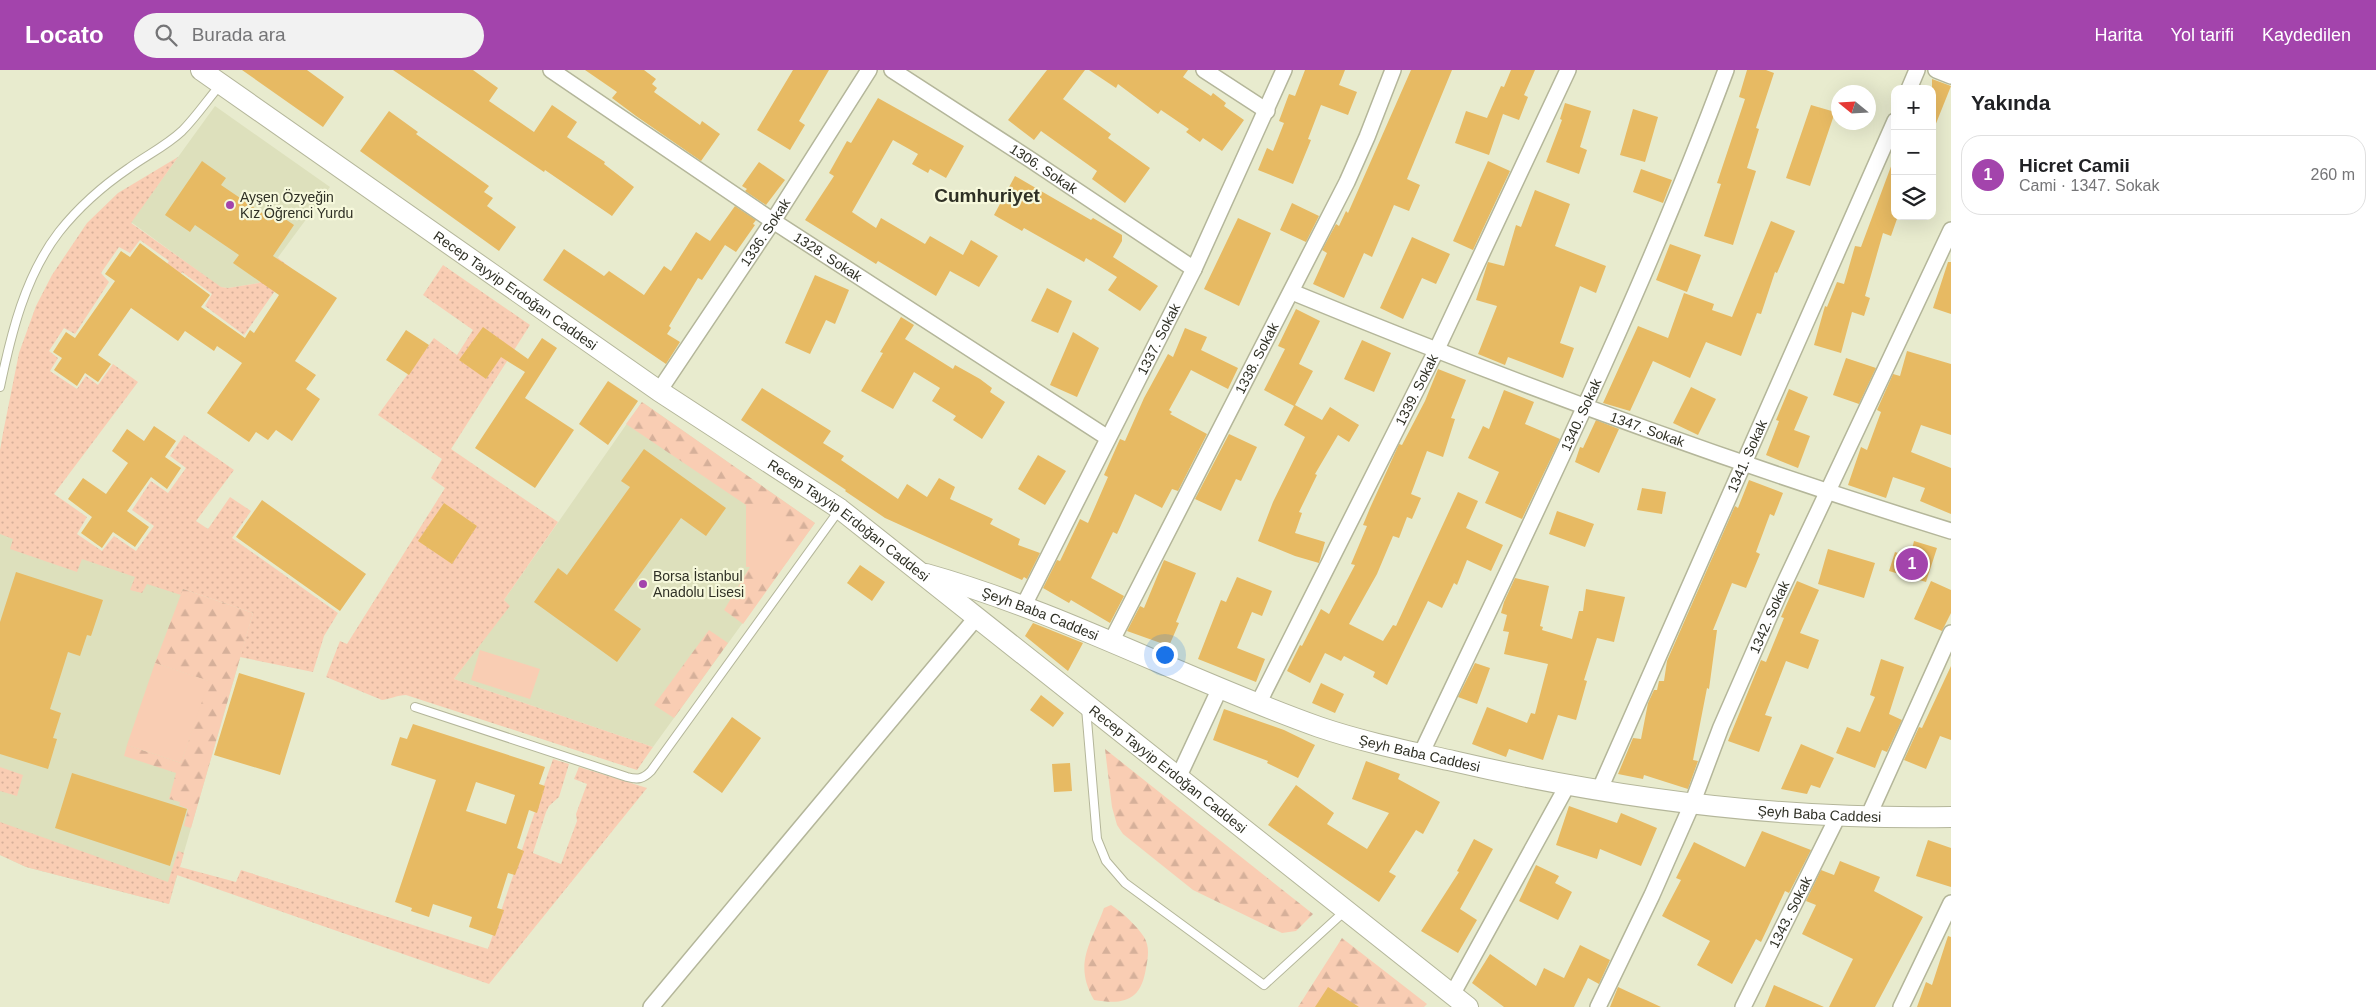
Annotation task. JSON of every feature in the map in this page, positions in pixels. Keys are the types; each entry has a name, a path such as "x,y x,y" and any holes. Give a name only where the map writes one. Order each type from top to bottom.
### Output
{"street":[{"name":"Recep Tayyip Erdoğan Caddesi","path":"201,70 659,391 840,509 1468,1007"},
{"name":"1328. Sokak","path":"550,70 774,221 1108,438"},
{"name":"1336. Sokak","path":"659,391 774,221 869,70"},
{"name":"1306. Sokak","path":"892,70 1194,269"},
{"path":"1204,70 1267,111"},
{"name":"1337. Sokak","path":"1024,605 1194,269 1284,70"},
{"name":"1338. Sokak","path":"1111,642 1292,292 1363,146 1393,70"},
{"name":"1339. Sokak","path":"1258,704 1436,351 1568,70"},
{"name":"1340. Sokak","path":"1421,754 1586,406 1671,206 1726,70"},
{"path":"1911,85 1917,70"},
{"path":"1936,70 1951,76"},
{"name":"1341. Sokak","path":"1599,791 1891,130"},
{"name":"1342. Sokak","path":"1598,1007 1652,895 1692,804 1710,753 1748,664 1826,493 1922,296 1951,230"},
{"name":"1347. Sokak","path":"1292,292 1436,351 1742,464 1826,493 1951,532"},
{"name":"Şeyh Baba Caddesi","path":"916,571 973,587 1024,605 1258,704 1331,730 1421,754 1567,786 1692,804 1838,816 1951,817"},
{"path":"651,1007 976,618"},
{"path":"1868,817 1951,633"},
{"path":"1178,778 1220,688"},
{"path":"1452,995 1567,786"},
{"name":"1343. Sokak","path":"1743,1007 1838,816"},
{"path":"1901,1007 1951,904"}],"lane":[{"path":"0,387 14,330 26,293 44,254 60,231 92,199 121,174 164,146 182,130 221,84"},
{"path":"415,707 627,777 644,778 651,771 840,509"},
{"path":"1086,703 1097,839 1106,861 1125,883 1264,986 1346,910"}],"shaded area":[{"name":"Ayşen Özyeğin Kız Öğrenci Yurdu","path":"215,106 330,187 259,283 228,288 220,287 131,222"},
{"name":"Borsa İstanbul Anadolu Lisesi","path":"642,402 815,523 653,747 454,679 509,606 504,600"},
{"path":"0,527 253,613 169,904 26,867 0,855"}],"green space":[{"path":"178,157 131,223 221,287 228,288 259,283 278,258 291,268 244,335 205,306 212,294 182,272 174,284 160,275 169,261 140,240 130,253 119,247 101,273 109,282 75,334 64,328 49,351 58,358 50,371 77,389 86,376 98,385 113,364 138,382 54,494 87,517 77,534 102,551 114,536 136,551 154,526 132,510 151,481 168,493 186,468 170,456 184,435 234,470 196,521 208,529 230,497 251,511 232,538 338,613 324,636 313,672 240,657 253,613 183,589 181,595 147,584 142,593 130,590 135,577 82,559 77,572 10,549 13,539 0,534 0,450 19,353 36,306 52,275 87,223 118,193"},
{"path":"443,265 530,325 451,449 558,522 504,600 510,606 454,679 653,747 637,770 406,695 382,700 326,677 340,641 347,644 445,488 431,478 442,459 378,415 434,338 457,355 473,330 423,295"},
{"path":"642,402 815,523 743,624 724,610 750,567 783,567 783,505 746,505 626,424"},
{"path":"746,505 784,505 784,567 746,567"},
{"path":"183,589 253,613 191,828 184,826 188,809 179,805 180,802 169,799 176,773 124,756 127,745 181,763 208,681 155,663"},
{"path":"709,630 728,643 674,718 654,705"},
{"path":"480,650 540,669 530,699 471,680"},
{"path":"155,663 209,681 181,763 127,745"},
{"path":"1105,749 1313,914 1296,931 1282,933 1193,890 1123,834 1117,825 1112,807"},
{"path":"553,759 569,764 559,797 549,806 546,812 533,853 561,864 577,821 576,814 587,784 574,779 579,767 647,788 489,984 177,875 169,904 26,867 0,855 0,822 168,882 178,851 184,853 180,867 236,882 241,870 488,949"},
{"path":"0,767 23,775 17,796 0,791"},
{"path":"1111,905 1120,911 1141,933 1146,941 1148,952 1144,979 1140,988 1129,998 1114,1002 1094,1000 1085,975 1086,954 1090,943 1104,908"},
{"path":"1342,938 1427,1004 1424,1007 1298,1007"}],"building":[{"path":"242,70 307,70 344,97 323,127"},
{"path":"393,70 473,70 498,88 489,101 534,132 552,105 577,122 567,137 605,162 604,164 634,187 612,216"},
{"path":"585,70 644,70 656,79 652,84 657,88 654,92 700,125 702,121 720,134 701,161 612,98 617,92"},
{"path":"793,70 829,70 799,121 805,125 790,150 757,130"},
{"path":"1047,70 1085,70 1063,99 1111,134 1108,138 1150,168 1125,203 1092,179 1097,171 1041,131 1034,140 1008,120"},
{"path":"1089,70 1188,70 1183,77 1211,96 1213,93 1226,103 1224,106 1244,120 1222,151 1203,138 1200,142 1186,132 1189,129 1161,110 1158,114 1118,84 1116,88"},
{"path":"1305,70 1345,70 1339,85 1357,92 1348,115 1321,105 1308,139 1311,140 1293,184 1258,170 1267,148 1273,151 1284,123 1279,121 1289,94 1295,96"},
{"path":"1411,70 1452,70 1407,179 1420,185 1409,211 1394,205 1372,257 1364,253 1344,298 1313,284 1327,253 1322,250 1336,224 1339,226 1346,211 1348,213"},
{"path":"1511,70 1535,70 1524,95 1528,97 1519,120 1503,114 1489,155 1455,143 1466,111 1487,118 1501,86 1504,87"},
{"path":"1747,70 1766,70 1774,73 1756,128 1759,129 1747,168 1756,171 1733,245 1704,236 1721,184 1717,183 1745,99 1739,97"},
{"path":"1932,79 1951,86 1936,124 1936,85 1932,85"},
{"path":"878,98 964,146 946,178 930,169 928,173 912,164 918,154 893,140 852,212 876,228 881,218 925,244 930,236 963,255 971,240 998,256 979,287 950,271 936,296 878,261 876,264 805,220 834,176 829,173 847,141 851,143"},
{"path":"1565,103 1591,111 1580,147 1587,150 1579,174 1546,162 1562,120 1560,119"},
{"path":"1811,105 1831,111 1831,124 1810,186 1786,178"},
{"path":"1633,109 1658,117 1645,162 1620,155"},
{"path":"389,111 418,132 416,134 489,186 484,192 493,198 487,206 516,227 499,251 360,151"},
{"path":"202,161 226,178 221,185 268,217 272,210 294,225 273,256 337,298 295,361 316,375 306,389 320,399 292,441 276,430 268,440 256,432 249,442 207,413 242,363 217,346 214,351 185,331 178,341 131,308 98,355 111,364 98,382 85,373 77,386 54,370 62,358 53,352 66,332 75,338 115,281 105,274 121,251 130,257 140,243 210,295 201,307 245,338 250,330 254,333 279,295 233,263 239,255 195,225 190,232 165,215"},
{"path":"1488,161 1510,171 1473,250 1453,241"},
{"path":"759,162 785,180 766,205 745,191 747,189 742,186"},
{"path":"1891,166 1891,220 1897,220 1891,236 1883,233 1865,296 1870,298 1864,316 1852,312 1841,353 1814,345 1825,306 1827,307 1837,282 1844,284 1855,246 1861,247"},
{"path":"1641,169 1672,180 1663,203 1633,192"},
{"path":"1015,176 1091,220 1093,218 1122,235 1122,241 1113,257 1158,286 1140,311 1108,290 1117,277 1086,258 1084,262 1024,228 1022,231 994,215"},
{"path":"1535,190 1570,204 1555,246 1606,266 1596,293 1580,286 1560,343 1574,348 1563,378 1508,357 1505,365 1478,354 1497,306 1476,300 1488,262 1504,266 1516,225 1521,227"},
{"path":"1292,203 1319,216 1306,242 1280,230"},
{"path":"735,206 756,220 753,224 755,225 736,252 725,245 702,280 698,278 669,326 671,328 667,334 680,342 666,364 543,280 564,249 604,276 609,271 644,295 664,266 671,271 696,232 710,241"},
{"path":"1238,218 1271,233 1239,306 1204,289"},
{"path":"1771,221 1795,231 1777,273 1775,272 1761,314 1757,313 1741,356 1706,342 1690,378 1653,361 1630,411 1603,403 1638,326 1668,338 1684,293 1714,304 1712,310 1732,317"},
{"path":"1412,237 1450,254 1436,284 1422,278 1403,319 1380,308"},
{"path":"1670,244 1701,255 1687,292 1656,280"},
{"path":"1948,262 1951,262 1951,314 1933,308"},
{"path":"815,275 849,290 835,324 826,320 810,354 785,343"},
{"path":"1047,288 1072,301 1058,333 1031,321"},
{"path":"1296,309 1320,321 1299,364 1313,371 1295,405 1322,420 1330,407 1359,425 1349,442 1338,435 1315,474 1317,475 1299,512 1302,513 1295,533 1325,542 1319,563 1295,556 1258,541 1273,502 1305,437 1284,425 1294,406 1264,390 1285,349 1278,346"},
{"path":"901,317 914,325 905,339 953,369 955,365 980,379 992,388 990,392 1005,402 982,439 953,420 956,416 932,401 940,388 914,372 893,409 861,391 883,353 880,352"},
{"path":"483,327 528,359 542,338 557,348 525,398 574,430 535,488 475,448 525,372 501,357 486,379 459,360"},
{"path":"1185,328 1207,337 1201,350 1238,368 1228,389 1191,370 1169,410 1172,412 1170,414 1207,434 1178,491 1172,489 1162,508 1135,494 1117,534 1113,532 1091,578 1124,596 1110,623 1071,600 1069,603 1043,588 1057,560 1060,561 1080,519 1088,523 1108,477 1104,475 1120,439 1125,441 1144,398 1168,354 1173,357"},
{"path":"406,330 429,345 409,375 386,360"},
{"path":"1073,332 1099,348 1077,397 1050,385"},
{"path":"1362,340 1391,353 1374,392 1344,379"},
{"path":"1907,351 1951,364 1951,435 1921,425 1911,452 1951,468 1951,514 1920,501 1925,488 1893,477 1886,498 1848,485 1861,447 1867,450 1881,412 1877,410 1893,374 1900,376"},
{"path":"1846,358 1876,368 1859,404 1833,395"},
{"path":"1438,369 1466,380 1451,418 1455,419 1443,457 1427,451 1411,494 1421,498 1412,519 1407,517 1399,538 1393,536 1377,574 1349,624 1383,641 1393,625 1396,626 1458,492 1478,501 1466,528 1503,545 1491,571 1467,560 1457,585 1454,583 1442,608 1428,601 1387,685 1373,677 1375,672 1344,656 1341,661 1325,653 1310,683 1287,671 1321,609 1329,614 1355,565 1351,564 1367,526 1363,525 1370,508 1399,444 1402,445 1425,401"},
{"path":"608,381 638,401 608,445 579,424"},
{"path":"1691,387 1716,399 1698,435 1673,423"},
{"path":"762,388 831,431 823,443 844,456 841,460 898,499 907,484 927,497 939,478 955,487 950,499 993,519 990,524 1020,539 1018,545 1040,553 1027,579 1024,577 1022,580 885,518 741,420"},
{"path":"1789,389 1808,397 1794,430 1810,436 1798,468 1766,455 1779,421 1776,420"},
{"path":"1504,390 1534,402 1525,424 1560,439 1522,519 1485,503 1499,472 1468,458 1483,426 1489,429"},
{"path":"1596,420 1619,429 1599,473 1575,462 1580,447 1583,448"},
{"path":"154,426 176,441 165,457 181,468 167,489 151,477 127,511 149,527 135,547 113,532 102,548 81,533 92,517 68,499 83,478 106,494 128,463 112,451 127,429 144,441"},
{"path":"1229,434 1257,447 1241,481 1236,479 1221,511 1195,499"},
{"path":"644,449 726,508 706,536 681,518 614,610 641,629 617,662 534,602 558,568 567,575 630,487 621,481"},
{"path":"1038,455 1066,471 1045,505 1018,489"},
{"path":"1749,480 1783,493 1774,516 1770,514 1756,552 1760,554 1746,588 1732,583 1713,630 1717,630 1709,689 1707,688 1693,760 1698,761 1688,789 1644,775 1643,779 1618,774 1633,738 1641,739 1648,703 1654,690 1657,690 1659,681 1664,681 1667,661 1735,506 1738,508"},
{"path":"1642,488 1666,492 1662,514 1637,510"},
{"path":"262,500 366,574 340,611 236,537"},
{"path":"444,503 477,526 452,564 418,541"},
{"path":"1557,511 1594,524 1585,547 1549,534"},
{"path":"1914,541 1937,548 1926,582 1889,571 1895,552 1910,557"},
{"path":"1828,549 1875,563 1864,598 1818,584"},
{"path":"1164,560 1196,573 1176,622 1179,623 1169,646 1127,631 1140,606 1144,608"},
{"path":"860,565 885,582 872,601 847,583"},
{"path":"16,572 103,600 91,636 87,635 80,656 68,652 50,709 61,713 53,738 57,739 48,769 0,754 0,622"},
{"path":"1237,577 1272,591 1262,616 1252,612 1237,648 1265,659 1256,682 1198,659 1221,600 1226,602"},
{"path":"1515,578 1549,586 1540,626 1543,627 1542,630 1572,639 1579,611 1583,611 1586,589 1625,597 1614,642 1597,638 1584,680 1587,681 1576,720 1558,715 1543,760 1509,749 1506,757 1472,744 1487,707 1527,723 1531,713 1535,714 1548,664 1504,654 1509,632 1503,631 1507,615 1501,613"},
{"path":"1797,581 1819,590 1800,633 1819,640 1808,669 1786,661 1765,715 1772,717 1759,752 1728,741 1761,660 1766,662 1784,618 1781,617"},
{"path":"1931,581 1951,590 1951,613 1942,631 1914,619"},
{"path":"1033,623 1083,643 1068,671 1025,636"},
{"path":"1881,659 1904,667 1889,714 1902,720 1887,752 1882,750 1875,768 1836,753 1847,727 1860,732 1875,697 1870,695"},
{"path":"1475,663 1490,668 1477,704 1458,697"},
{"path":"1951,666 1951,740 1940,736 1926,769 1904,760 1919,727 1922,728"},
{"path":"239,673 305,693 280,775 214,755"},
{"path":"1321,683 1344,694 1335,713 1312,703"},
{"path":"1041,695 1064,713 1053,727 1030,710"},
{"path":"1224,709 1284,730 1315,745 1298,778 1267,763 1268,761 1213,740"},
{"path":"732,717 761,738 722,793 693,772"},
{"path":"413,724 545,767 539,784 545,786 537,813 529,810 517,848 524,851 515,875 508,873 497,908 504,910 495,936 469,927 472,917 433,904 429,917 411,911 412,908 395,902 436,780 391,765 400,737 407,739","holes":["476,782 515,795 506,824 466,811"]},
{"path":"1801,744 1834,758 1820,788 1811,785 1807,794 1781,789"},
{"path":"1366,761 1400,774 1398,779 1440,802 1423,834 1416,830 1389,872 1396,876 1379,902 1268,825 1296,785 1334,813 1327,824 1367,849 1389,813 1352,799"},
{"path":"1070,763 1072,791 1054,792 1052,764"},
{"path":"72,773 187,809 170,866 55,828"},
{"path":"1569,806 1617,823 1621,813 1657,828 1641,866 1600,849 1597,859 1556,845"},
{"path":"1762,831 1811,850 1789,893 1785,891 1761,942 1756,939 1732,984 1697,965 1710,941 1662,916 1681,880 1676,878 1694,842 1745,867"},
{"path":"1474,839 1493,849 1460,909 1477,920 1458,953 1421,931 1459,872 1457,871"},
{"path":"1928,840 1951,848 1951,887 1916,876"},
{"path":"1840,861 1880,877 1874,891 1923,917 1875,1007 1829,1007 1853,959 1802,934 1816,905 1806,901 1821,870 1834,875"},
{"path":"1536,865 1559,876 1555,883 1572,892 1558,920 1519,901"},
{"path":"1948,936 1951,937 1951,1007 1917,1007 1926,982 1932,985"},
{"path":"1580,945 1610,960 1599,984 1588,978 1574,1007 1504,1007 1472,983 1490,954 1536,986 1544,968 1564,978"},
{"path":"1774,985 1824,1007 1765,1007"},
{"path":"1328,987 1359,1007 1315,1007"},
{"path":"1618,987 1661,1007 1610,1007"}],"place":[{"name":"Ayşen Özyeğin Kız Öğrenci Yurdu","path":"230,205"},
{"name":"Hicret Camii","path":"1912,564"},
{"name":"Borsa İstanbul Anadolu Lisesi","path":"643,584"}],"district":[{"name":"Cumhuriyet","path":"987,195"}]}
